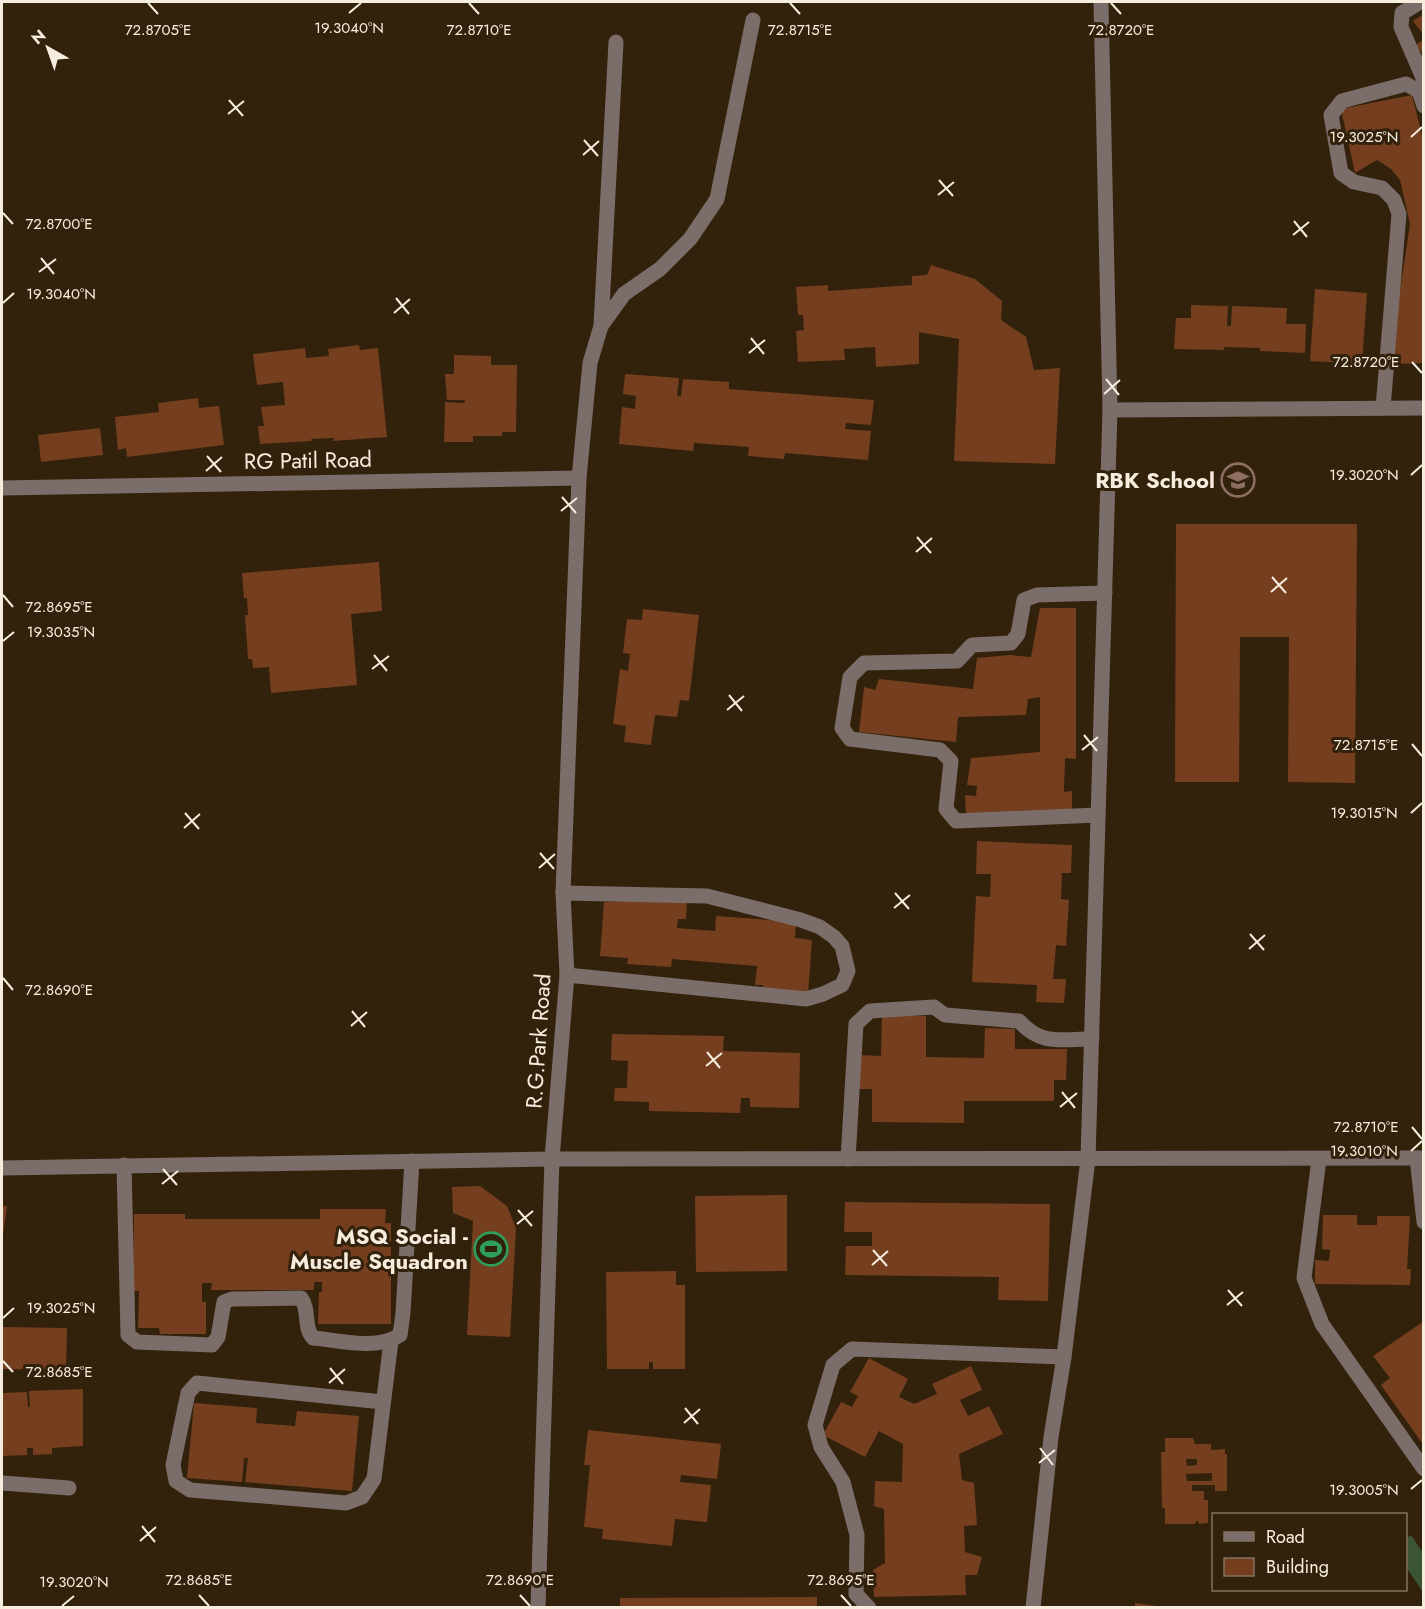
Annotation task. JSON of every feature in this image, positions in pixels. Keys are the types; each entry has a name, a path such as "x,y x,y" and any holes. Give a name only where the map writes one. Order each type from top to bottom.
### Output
{"street":[{"path":"1034,1608 1051,1437 1064,1357 1088,1159 1110,410 1101,2"},
{"path":"1420,2 1402,13 1401,27 1424,80"},
{"path":"601,326 624,294 660,269 690,239 717,199 753,20"},
{"path":"601,326 616,42"},
{"path":"1383,408 1399,214 1394,200 1382,188 1354,182 1341,173 1331,115 1342,100 1406,84 1419,91 1424,106"},
{"name":"R.G.Park Road","path":"538,1608 552,1159 567,975 563,893 579,478 591,363 601,326"},
{"path":"1110,410 1424,408"},
{"name":"RG Patil Road","path":"2,488 579,478"},
{"path":"1098,815 956,821 946,809 951,761 940,750 850,739 842,728 850,676 864,663 957,661 972,645 1011,643 1018,634 1024,600 1037,596 1105,593"},
{"path":"563,893 707,896 801,920 820,927 834,937 842,946 848,971 842,986 806,999 567,975"},
{"path":"848,1159 856,1024 870,1011 934,1007 945,1015 1019,1021 1026,1029 1040,1038 1092,1039"},
{"path":"2,1168 552,1159 1420,1158 1424,1222"},
{"path":"1319,1159 1304,1278 1322,1324 1424,1469"},
{"path":"124,1165 128,1335 137,1342 212,1345 218,1338 224,1302 232,1299 301,1298 305,1304 308,1333 313,1338 373,1344 391,1341 400,1335 404,1313 412,1161"},
{"path":"383,1402 197,1383 188,1393 173,1465 176,1481 190,1490 346,1503 362,1497 374,1479 391,1341"},
{"path":"869,1608 856,1594 857,1535 843,1482 821,1447 815,1425 833,1365 852,1349 1064,1357"},
{"path":"2,1484 69,1488"}],"green space":[{"path":"1411,1535 1423,1553 1423,1592 1407,1568 1407,1538"}],"building":[{"path":"1424,14 1424,35 1413,21"},
{"path":"1424,39 1424,61 1420,57 1423,54 1416,45"},
{"path":"1412,95 1424,143 1424,363 1395,364 1390,346 1410,224 1400,180 1391,169 1377,160 1355,173 1341,109"},
{"path":"931,265 975,279 1002,301 1001,320 1026,337 1034,370 1060,368 1055,464 954,461 959,339 919,332 919,364 876,367 875,347 844,349 845,360 798,362 796,331 804,330 803,315 798,315 796,287 828,285 828,291 912,285 912,276 927,275"},
{"path":"1315,289 1367,293 1362,364 1310,361"},
{"path":"1191,305 1228,306 1227,326 1231,326 1232,306 1287,308 1286,324 1306,324 1305,353 1260,351 1260,348 1174,349 1176,318 1191,318"},
{"path":"359,345 360,350 378,348 387,437 333,441 334,438 311,439 312,441 260,444 258,426 264,426 261,407 285,405 283,382 257,385 253,354 305,348 306,358 329,356 328,349"},
{"path":"454,355 491,356 491,365 517,365 516,432 502,432 502,436 473,436 473,442 444,442 445,402 464,403 465,400 447,400 445,374 454,374"},
{"path":"625,374 679,378 677,396 681,396 683,379 729,382 729,389 874,400 871,425 846,423 845,429 871,431 868,460 785,453 784,459 748,456 749,447 694,443 693,451 619,444 622,407 635,409 636,396 623,394"},
{"path":"198,398 199,408 219,406 224,445 127,457 126,448 118,450 115,417 159,412 158,403"},
{"path":"100,428 103,455 41,462 38,435"},
{"path":"1176,524 1357,524 1355,783 1288,782 1289,637 1240,637 1239,782 1175,782"},
{"path":"379,562 382,611 351,614 357,685 271,693 269,667 253,668 252,659 248,659 245,615 248,615 247,598 244,598 242,573"},
{"path":"1040,608 1076,608 1076,759 1065,758 1064,792 1072,791 1072,810 966,814 965,795 976,796 977,786 967,785 971,758 1040,752 1040,697 1028,699 1026,715 958,717 956,742 859,732 864,687 875,690 879,679 973,689 977,658 1009,655 1031,657"},
{"path":"643,609 699,615 689,701 680,700 677,717 655,715 651,745 624,742 626,726 613,724 620,669 628,671 630,654 623,653 627,619 642,620"},
{"path":"977,841 1072,845 1071,873 1062,873 1061,899 1069,900 1066,946 1056,945 1053,979 1066,979 1064,1003 1036,1002 1037,985 972,982 976,896 990,897 991,874 976,874"},
{"path":"687,900 686,919 678,919 677,928 715,931 716,916 796,922 795,938 812,940 808,994 763,990 763,985 755,985 757,966 672,959 671,967 627,964 628,958 600,956 604,902"},
{"path":"882,1016 926,1016 926,1057 984,1058 985,1028 1015,1029 1015,1049 1067,1049 1066,1080 1054,1080 1054,1101 964,1101 964,1123 872,1122 872,1089 858,1089 858,1055 881,1056"},
{"path":"612,1034 724,1036 723,1051 800,1053 799,1108 750,1107 750,1098 741,1098 740,1113 649,1111 649,1102 614,1101 615,1088 627,1088 628,1061 611,1060"},
{"path":"480,1186 507,1206 516,1228 510,1337 467,1335 473,1221 453,1213 452,1187"},
{"path":"787,1195 787,1271 696,1272 695,1196"},
{"path":"845,1202 1050,1204 1048,1301 998,1300 999,1277 845,1275 846,1246 872,1246 872,1232 844,1232"},
{"path":"2,1206 7,1206 3,1235 2,1235"},
{"path":"320,1209 386,1209 385,1223 391,1223 391,1324 318,1324 319,1292 322,1292 322,1282 314,1282 314,1290 211,1290 212,1283 202,1283 202,1302 206,1302 206,1334 160,1334 159,1328 138,1328 139,1291 133,1291 134,1214 185,1214 185,1219 320,1219"},
{"path":"1323,1215 1357,1215 1357,1225 1377,1225 1377,1216 1410,1216 1407,1269 1411,1269 1410,1285 1315,1284 1315,1260 1329,1261 1330,1250 1322,1249"},
{"path":"676,1271 676,1285 685,1285 685,1369 653,1369 653,1362 649,1362 649,1369 607,1369 606,1272"},
{"path":"1424,1321 1424,1446 1381,1385 1390,1378 1373,1356"},
{"path":"2,1327 67,1328 66,1370 2,1369"},
{"path":"869,1358 908,1379 899,1397 914,1404 937,1394 932,1384 971,1366 982,1390 960,1400 968,1416 989,1406 1003,1434 959,1454 962,1480 974,1483 977,1525 964,1526 965,1552 982,1557 977,1575 965,1575 966,1595 874,1597 873,1570 885,1563 884,1509 874,1506 875,1481 902,1482 903,1444 879,1431 865,1457 823,1435 841,1402 852,1407 858,1396 850,1392"},
{"path":"83,1389 83,1446 52,1448 52,1454 33,1455 33,1448 27,1448 27,1455 2,1456 2,1393 27,1392 28,1407 30,1407 29,1391"},
{"path":"194,1403 257,1408 256,1423 295,1426 297,1411 359,1416 352,1491 245,1482 248,1458 244,1458 242,1482 187,1478"},
{"path":"588,1430 721,1444 717,1479 681,1475 680,1482 711,1485 707,1522 675,1519 672,1546 602,1539 603,1529 584,1527 590,1465 584,1465"},
{"path":"1165,1438 1193,1438 1195,1444 1211,1444 1211,1450 1225,1449 1227,1491 1215,1491 1215,1485 1192,1485 1192,1491 1204,1491 1204,1500 1208,1500 1208,1523 1199,1524 1196,1521 1195,1524 1165,1524 1165,1508 1162,1508 1161,1452 1165,1452","holes":["1186,1459 1197,1459 1197,1465 1187,1466","1212,1473 1212,1481 1187,1481 1186,1474"]},
{"path":"817,1597 817,1608 620,1608 620,1598"},
{"path":"1135,1603 1157,1606 1157,1608 1135,1608"}],"place":[{"name":"RBK School","path":"1238,480"},
{"name":"MSQ Social - Muscle Squadron","path":"491,1249"}]}
